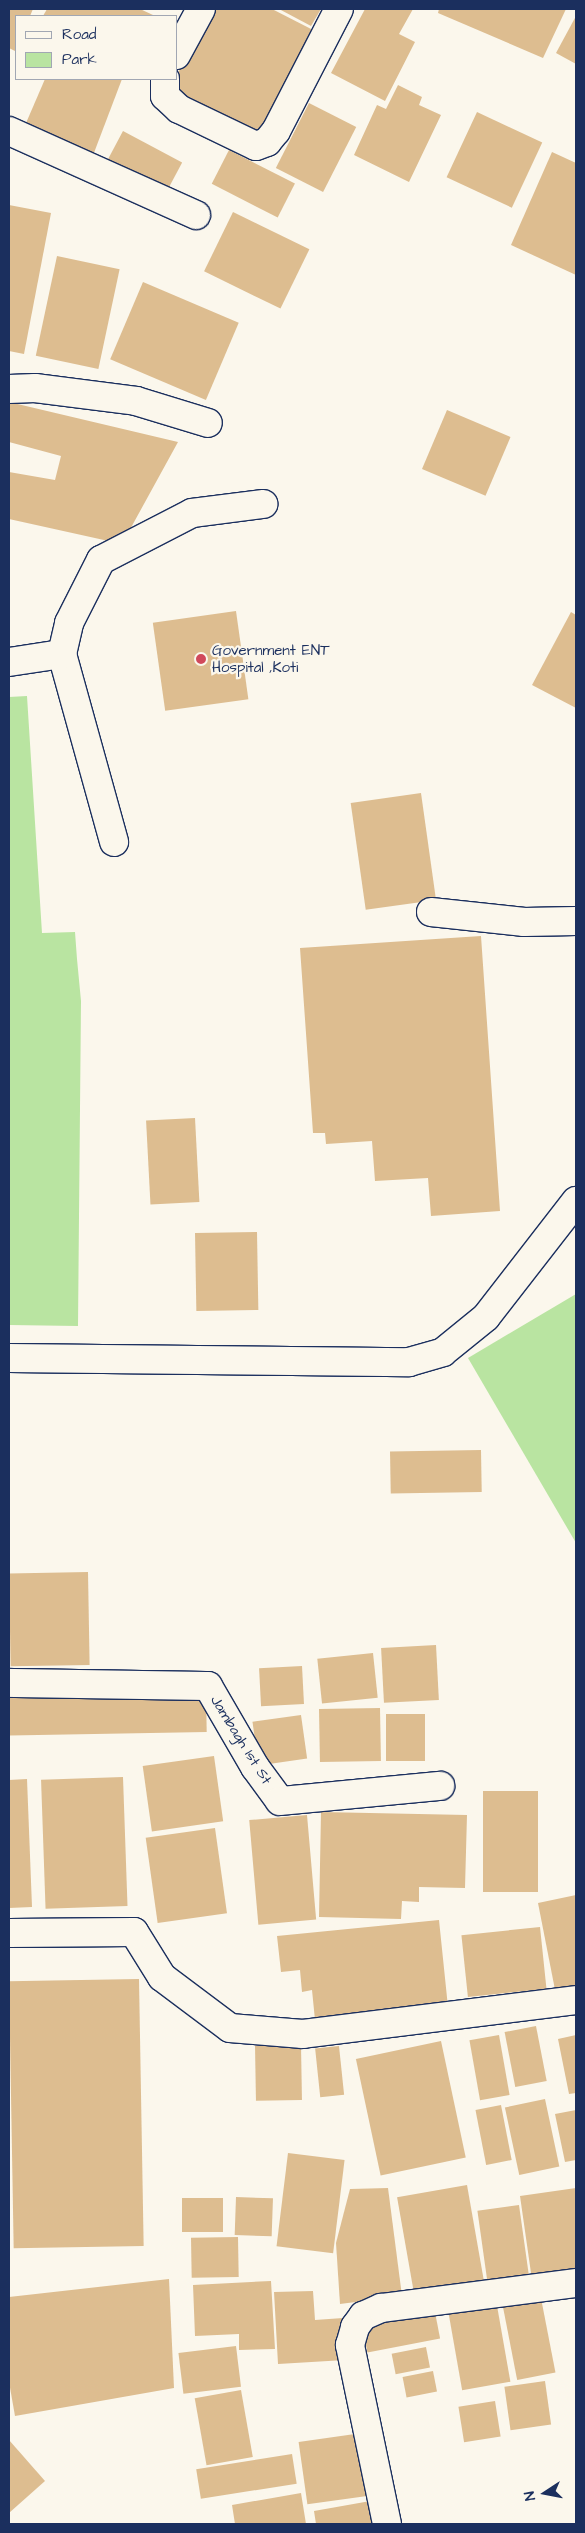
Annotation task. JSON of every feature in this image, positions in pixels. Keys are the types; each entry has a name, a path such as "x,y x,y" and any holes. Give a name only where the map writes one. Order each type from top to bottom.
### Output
{"street":[{"path":"178,51 201,9"},
{"path":"165,80 165,96 179,109 256,146 267,142 276,131 339,9"},
{"path":"9,131 196,215"},
{"path":"9,389 35,388 136,401 208,423"},
{"path":"114,842 62,654 69,623 101,560 192,513 263,504"},
{"path":"9,662 62,654"},
{"path":"431,912 524,922 576,921"},
{"path":"9,1358 409,1362 443,1352 486,1317 576,1201"},
{"name":"Jambagh 1st St","path":"9,1683 208,1686 255,1767 280,1801 440,1786"},
{"path":"9,1933 134,1932 162,1976 230,2028 303,2034 576,2000"},
{"path":"387,2524 350,2345 355,2327 363,2316 381,2308 576,2283"}],"green space":[{"path":"27,696 42,933 75,932 81,1001 78,1326 9,1325 9,697"},
{"path":"576,1294 576,1543 468,1358"}],"building":[{"path":"9,9 33,9 30,15 15,15 15,51 9,48"},
{"path":"47,9 140,9 153,15 44,15"},
{"path":"210,9 272,9 315,31 259,142 167,95 174,80 178,80 178,73"},
{"path":"279,9 321,9 311,26"},
{"path":"365,9 413,9 399,34 415,42 385,101 331,73"},
{"path":"439,9 566,9 543,58 438,13"},
{"path":"576,16 576,64 556,53"},
{"path":"45,80 122,80 92,158 23,130"},
{"path":"398,85 422,97 419,105 441,115 409,182 354,155 377,105 386,109"},
{"path":"309,103 356,127 323,192 276,168"},
{"path":"477,112 542,142 512,208 447,177"},
{"path":"123,131 182,162 165,194 106,163"},
{"path":"229,150 295,184 278,217 212,184"},
{"path":"552,152 576,163 576,275 511,245"},
{"path":"9,205 51,213 24,354 9,351"},
{"path":"233,212 309,249 280,309 204,271"},
{"path":"57,256 120,269 98,369 36,356"},
{"path":"143,282 239,323 206,400 110,359"},
{"path":"9,402 178,442 122,544 9,519 9,472 55,480 61,456 9,442"},
{"path":"447,410 511,437 486,496 422,469"},
{"path":"236,611 248,699 165,711 153,623"},
{"path":"571,612 576,615 576,708 532,685"},
{"path":"421,793 436,900 366,910 351,803"},
{"path":"481,936 500,1211 431,1216 428,1178 375,1181 372,1141 326,1144 325,1133 313,1133 300,948"},
{"path":"195,1118 199,1202 150,1204 146,1121"},
{"path":"257,1232 258,1310 196,1311 195,1233"},
{"path":"481,1450 482,1492 391,1494 390,1452"},
{"path":"88,1572 90,1665 11,1666 9,1573"},
{"path":"436,1645 439,1700 384,1703 381,1648"},
{"path":"373,1653 378,1698 322,1704 317,1659"},
{"path":"302,1666 304,1704 261,1706 259,1668"},
{"path":"206,1692 207,1732 10,1735 9,1695"},
{"path":"380,1708 381,1761 320,1762 319,1709"},
{"path":"386,1714 425,1714 425,1761 386,1761"},
{"path":"301,1715 307,1759 259,1765 252,1722"},
{"path":"214,1756 223,1821 152,1831 143,1766"},
{"path":"123,1777 128,1906 46,1909 41,1780"},
{"path":"27,1779 32,1907 9,1908 9,1780"},
{"path":"483,1791 538,1791 538,1892 483,1892"},
{"path":"321,1812 467,1815 465,1888 419,1887 419,1902 402,1901 401,1919 319,1917"},
{"path":"307,1815 316,1920 258,1925 249,1820"},
{"path":"215,1828 227,1913 158,1923 146,1838"},
{"path":"576,1895 576,1997 557,2000 538,1903"},
{"path":"439,1920 448,2007 315,2020 312,1990 302,1992 300,1970 281,1972 277,1936"},
{"path":"540,1927 546,1989 468,1997 461,1935"},
{"path":"139,1979 144,2246 14,2248 9,1981"},
{"path":"536,2026 547,2081 515,2087 505,2032"},
{"path":"499,2035 510,2095 480,2100 469,2040"},
{"path":"576,2035 576,2093 569,2094 558,2039"},
{"path":"441,2041 466,2157 381,2175 356,2059"},
{"path":"301,2045 302,2100 256,2101 255,2046"},
{"path":"339,2046 344,2095 320,2097 315,2049"},
{"path":"545,2099 559,2166 519,2175 505,2108"},
{"path":"501,2105 512,2160 486,2165 475,2110"},
{"path":"576,2110 576,2160 565,2162 555,2114"},
{"path":"288,2153 345,2160 333,2253 277,2246"},
{"path":"467,2185 484,2283 414,2296 397,2197"},
{"path":"388,2188 402,2296 340,2304 336,2243 350,2189"},
{"path":"576,2188 576,2273 532,2280 520,2196"},
{"path":"236,2197 273,2198 272,2236 235,2235"},
{"path":"182,2198 223,2198 223,2232 182,2232"},
{"path":"519,2205 530,2280 488,2286 477,2211"},
{"path":"238,2237 239,2277 192,2278 191,2238"},
{"path":"169,2279 174,2388 15,2416 9,2382 9,2297"},
{"path":"271,2281 275,2349 239,2350 239,2334 195,2336 193,2285"},
{"path":"313,2291 315,2320 343,2318 345,2360 278,2364 274,2292"},
{"path":"540,2293 555,2373 517,2380 502,2300"},
{"path":"496,2300 510,2382 462,2390 448,2309"},
{"path":"434,2307 440,2338 367,2353 361,2321"},
{"path":"236,2346 241,2387 183,2394 178,2353"},
{"path":"426,2347 430,2368 396,2374 392,2354"},
{"path":"433,2371 437,2392 407,2398 403,2377"},
{"path":"545,2381 551,2425 511,2430 504,2387"},
{"path":"241,2390 253,2457 207,2465 195,2398"},
{"path":"495,2401 501,2437 464,2442 458,2407"},
{"path":"362,2433 371,2495 307,2504 299,2442"},
{"path":"9,2440 45,2481 9,2513"},
{"path":"292,2454 297,2484 201,2499 196,2469"},
{"path":"301,2493 306,2524 235,2524 232,2505"},
{"path":"376,2500 380,2524 316,2524 314,2511"}],"place":[{"name":"Government ENT Hospital ,Koti","path":"201,659"}]}
